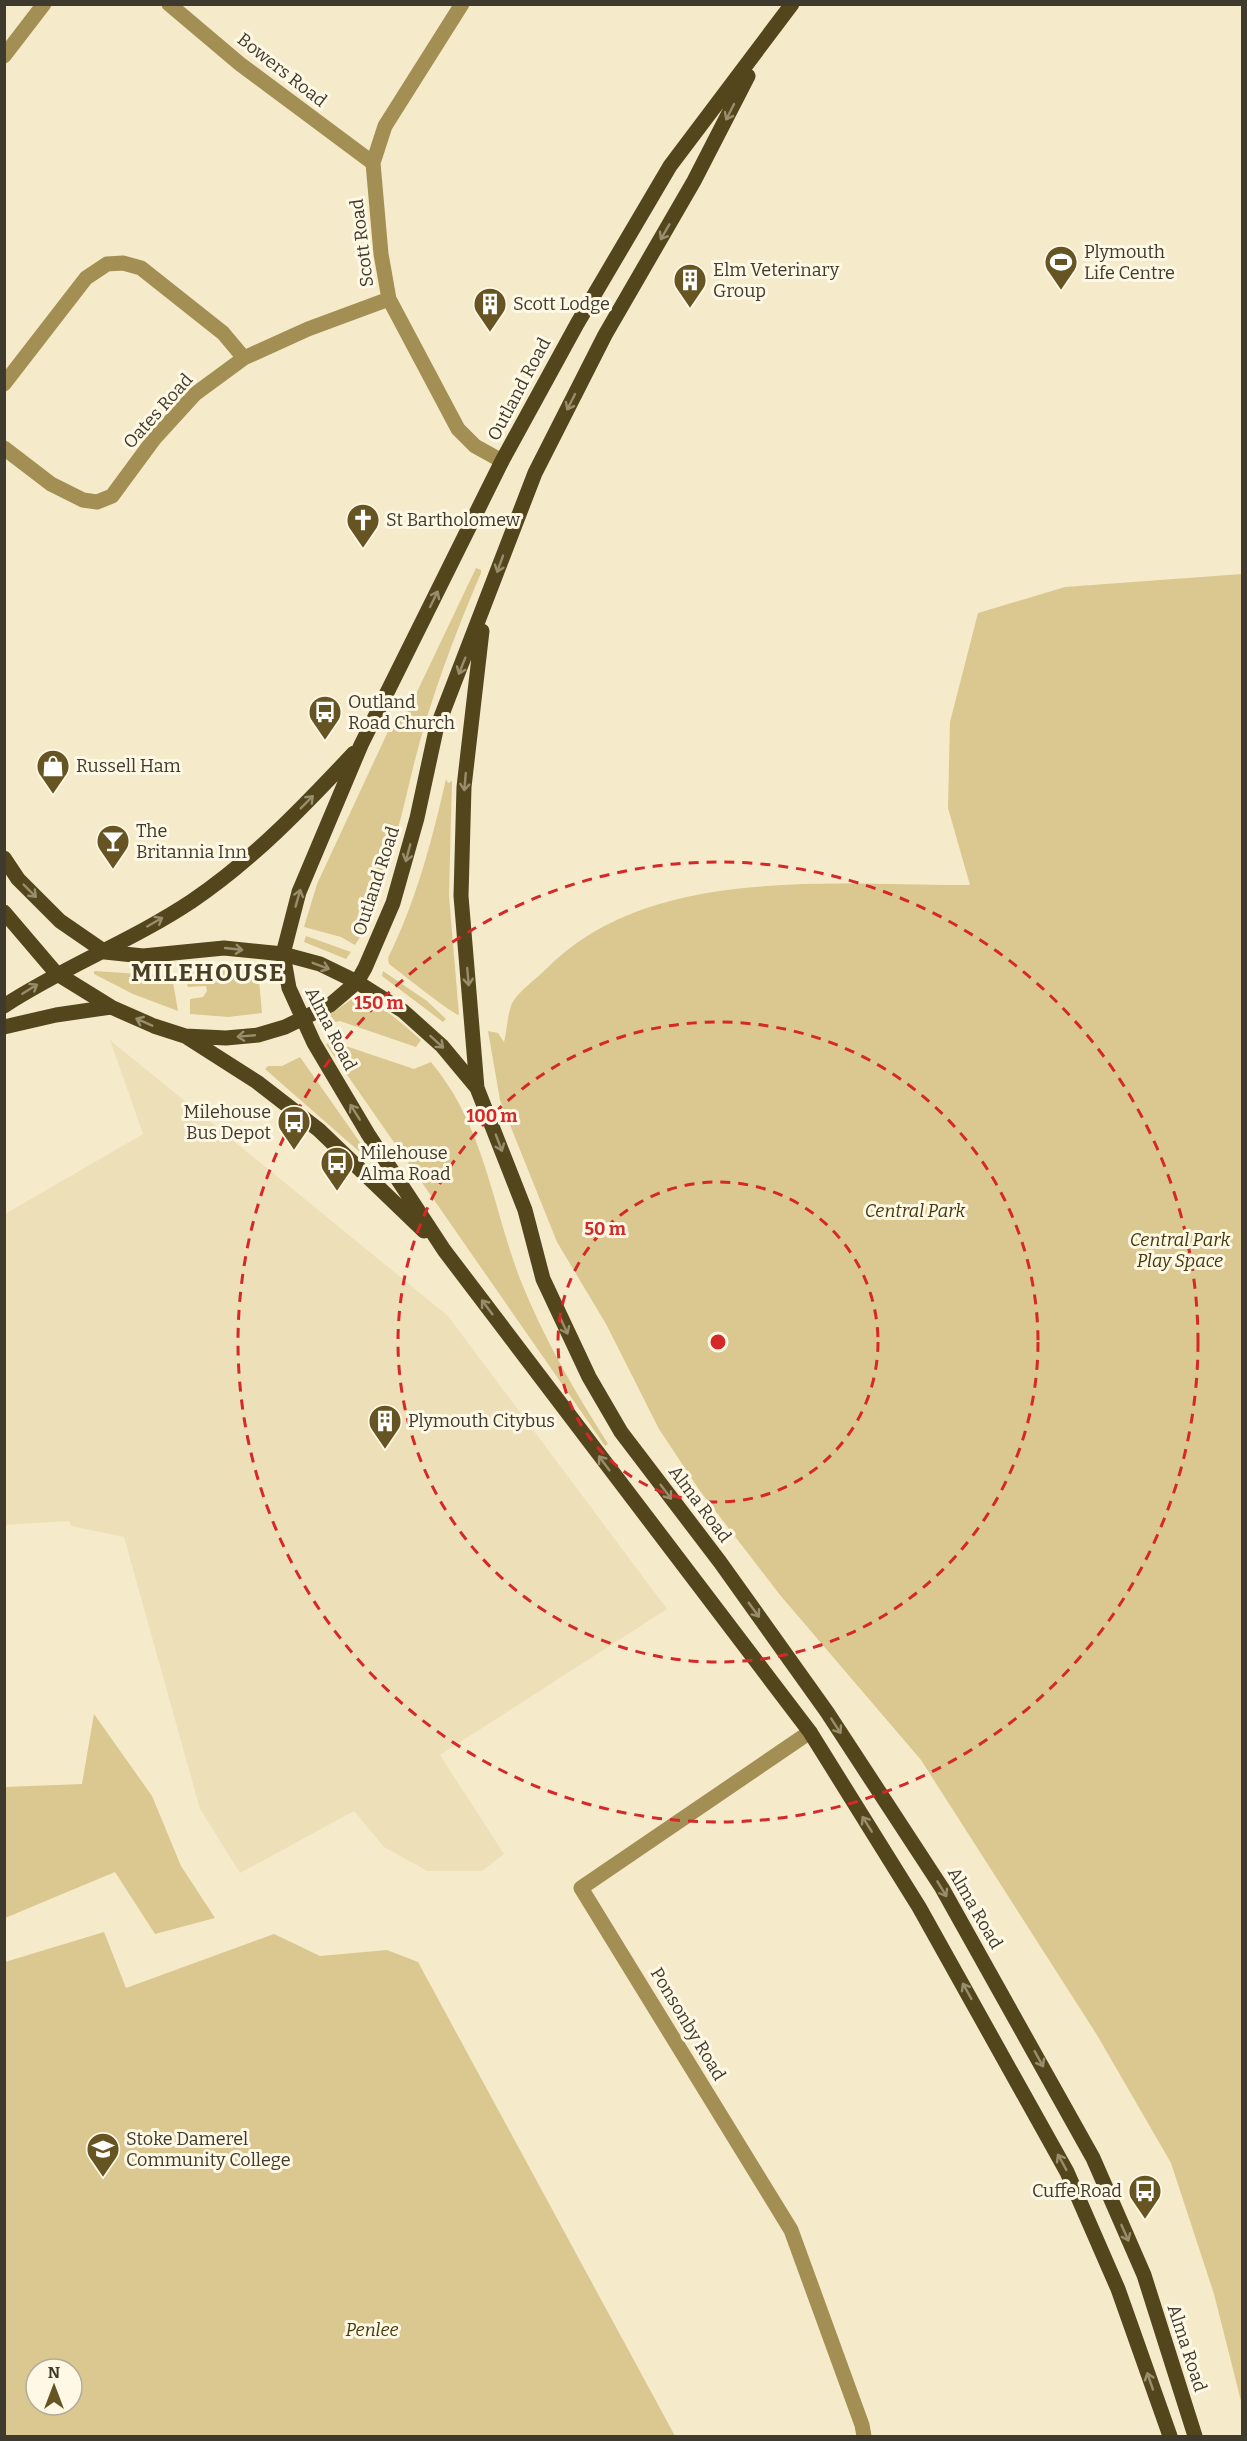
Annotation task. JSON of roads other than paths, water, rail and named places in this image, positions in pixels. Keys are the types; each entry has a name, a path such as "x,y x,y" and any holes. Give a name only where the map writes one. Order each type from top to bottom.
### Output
{"main road":[{"name":"Outland Road","path":"283,954 299,892 361,745 502,461 577,324 670,166 766,42 792,4"},
{"name":"Outland Road","path":"185,1036 225,1038 258,1035 302,1021 330,1005 357,982 393,903 417,818 436,730 484,612 535,473 605,334 694,181 766,42"},
{"name":"Outland Road","path":"477,1088 462,896 464,787 484,612"},
{"name":"Outland Road","path":"4,1006 56,973 105,952 191,902 231,873 316,793 361,745"},
{"path":"4,858 18,879 60,921 105,952 143,956 224,948 283,954"},
{"path":"4,912 56,973 111,1007 154,1026 185,1036"},
{"name":"Alma Road","path":"1170,2436 1118,2289 1067,2172 919,1907 810,1732 659,1538 444,1250 334,1078 302,1021 289,988 283,954 320,964 357,982 403,1011 442,1046 477,1088 525,1210 543,1280 589,1377 621,1432 720,1562 827,1712 942,1888 1093,2158 1144,2275 1195,2436"},
{"path":"4,1027 56,1015 111,1007"},
{"name":"Alma Road","path":"185,1036 257,1082 319,1130 444,1250"}],"street":[{"path":"4,56 44,4"},
{"name":"Bowers Road","path":"169,4 240,64 373,163"},
{"name":"Scott Road","path":"462,4 385,126 373,163 381,255 389,299 458,429 475,446 502,461"},
{"path":"4,384 86,278 107,264 123,263 141,268 224,333 243,358"},
{"name":"Oates Road","path":"4,448 51,484 83,500 97,502 112,496 154,439 195,394 243,358 308,328 389,299"},
{"name":"Ponsonby Road","path":"810,1732 581,1888 790,2230 862,2425 864,2436"}],"place":[{"name":"Plymouth Life Centre","path":"1061,291"},
{"name":"Elm Veterinary Group","path":"690,309"},
{"name":"Scott Lodge","path":"490,333"},
{"name":"St Bartholomew","path":"363,549"},
{"name":"Outland Road Church","path":"325,741"},
{"name":"Russell Ham","path":"53,795"},
{"name":"The Britannia Inn","path":"113,870"},
{"name":"Milehouse Bus Depot","path":"294,1151"},
{"name":"Milehouse Alma Road","path":"337,1192"},
{"name":"Plymouth Citybus","path":"385,1450"},
{"name":"Stoke Damerel Community College","path":"103,2178"},
{"name":"Cuffe Road","path":"1145,2220"}],"district":[{"name":"MILEHOUSE","path":"208,973"}],"park label":[{"name":"Central Park","path":"915,1211"},
{"name":"Central Park Play Space","path":"1180,1250"},
{"name":"Penlee","path":"372,2330"}]}
